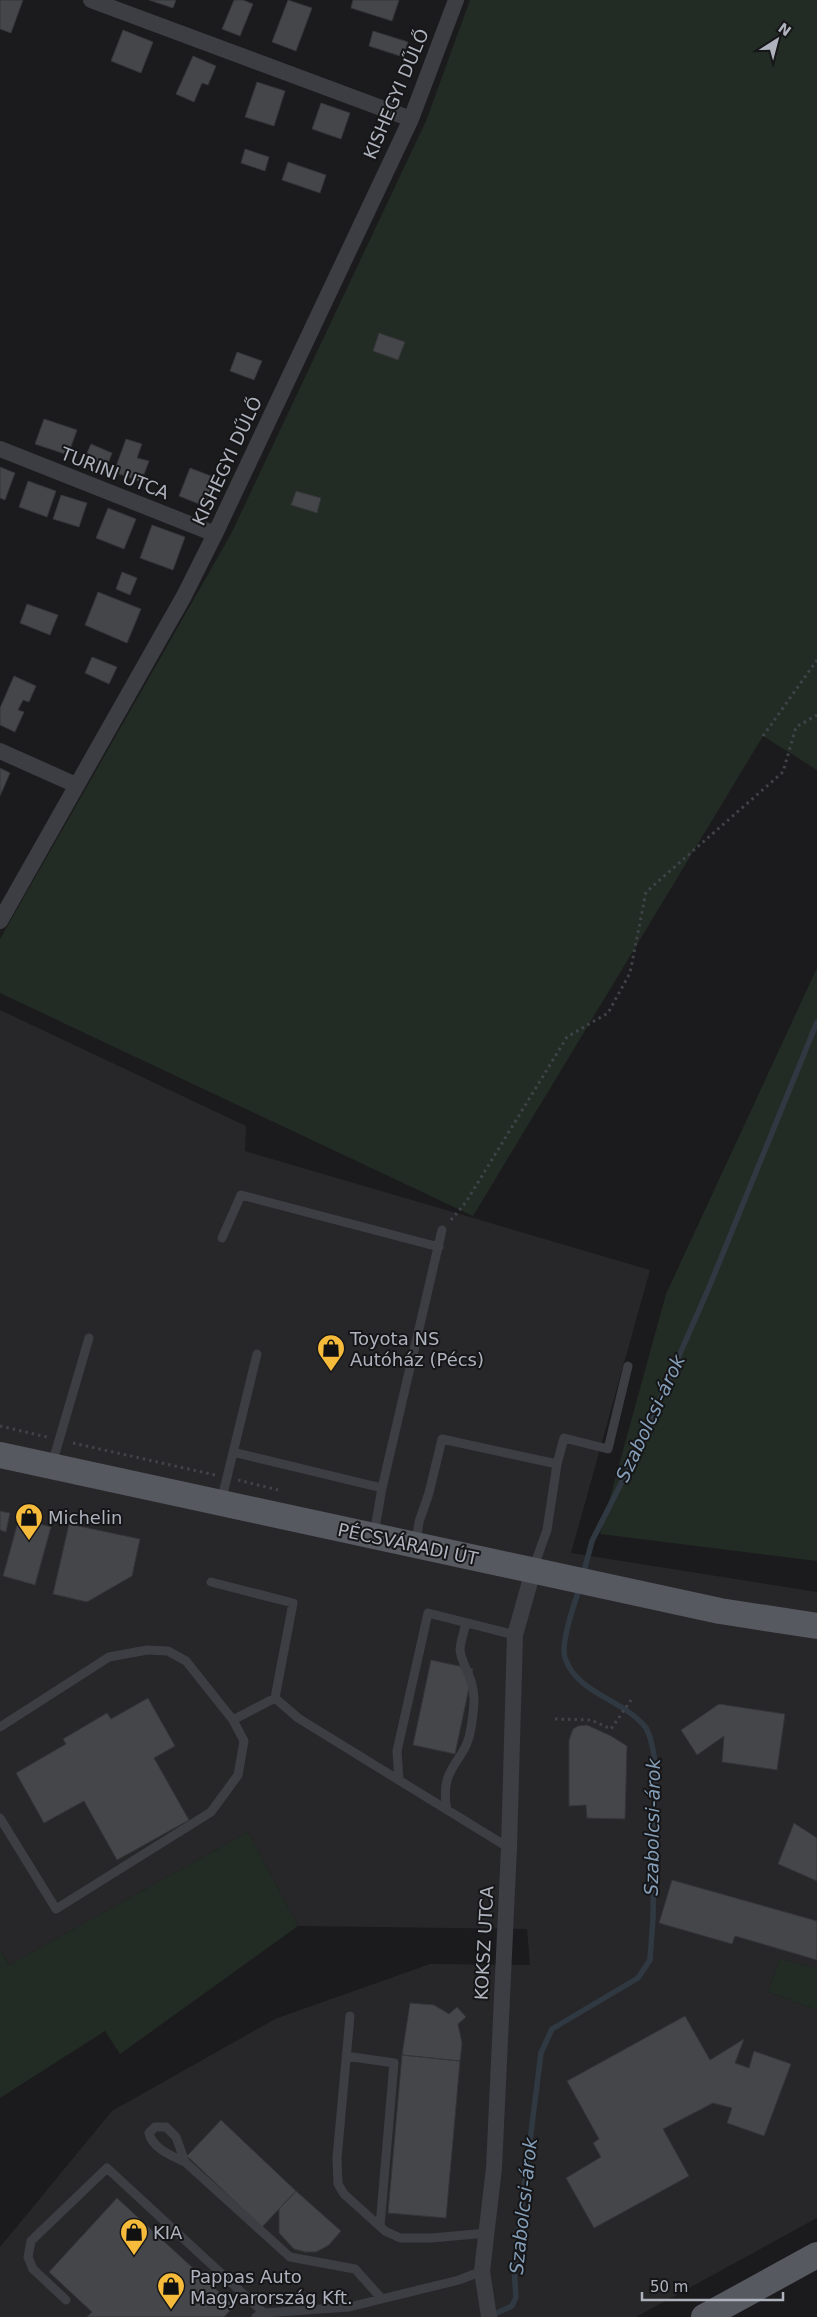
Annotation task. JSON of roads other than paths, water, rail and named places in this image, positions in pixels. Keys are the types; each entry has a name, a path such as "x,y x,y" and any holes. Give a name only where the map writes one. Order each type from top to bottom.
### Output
{"main road":[{"name":"PÉCSVÁRADI ÚT","path":"0,1455 720,1611 817,1626"},
{"path":"704,2317 817,2255"}],"street":[{"path":"92,0 411,119"},
{"name":"KISHEGYI DŰLŐ","path":"0,921 184,596 215,534 411,119 456,0"},
{"name":"TURINI UTCA","path":"0,449 215,534"},
{"path":"0,752 76,785"},
{"name":"KOKSZ UTCA","path":"488,2313 482,2271 494,2168 509,1848 515,1635 532,1571"}],"lane":[{"path":"222,1238 241,1195 438,1247"},
{"path":"373,1537 382,1488 442,1230"},
{"path":"51,1466 88,1338"},
{"path":"221,1504 257,1354"},
{"path":"532,1571 547,1530 557,1464 564,1438 608,1449 628,1366"},
{"path":"416,1546 419,1522 429,1492 442,1439 557,1464"},
{"path":"233,1452 382,1488"},
{"path":"211,1582 293,1603 275,1698"},
{"path":"399,1780 397,1752 428,1613 515,1635"},
{"path":"447,1810 443,1792 450,1769 465,1745 471,1730 475,1698 460,1651 466,1622"},
{"path":"0,1727 109,1657 147,1650 168,1651 186,1661 233,1720 244,1741 238,1775 212,1812 56,1909 0,1818"},
{"path":"233,1720 275,1698"},
{"path":"275,1698 298,1718 509,1848"},
{"path":"350,2016 337,2158 338,2184 344,2194 380,2226 400,2238 432,2238 487,2233"},
{"path":"346,2056 394,2063 380,2226"},
{"path":"185,2162 290,2257 355,2269 382,2299"},
{"path":"66,2300 34,2269 28,2257 31,2241 107,2168 260,2315 349,2307 459,2280 482,2271"}],"waterway":[{"name":"Szabolcsi-árok","path":"583,1575 592,1541 637,1452 710,1285 817,1022"},
{"name":"Szabolcsi-árok","path":"490,2316 512,2306 516,2297 514,2268 541,2053 552,2029 638,1978 650,1960 653,1918 655,1762 653,1749 646,1728 637,1718 590,1689 571,1670 565,1658 566,1633 580,1586"}],"place":[{"name":"Toyota NS Autóház (Pécs)","path":"331,1372"},
{"name":"Michelin","path":"29,1541"},
{"name":"KIA","path":"134,2256"},
{"name":"Pappas Auto Magyarország Kft.","path":"171,2310"}]}
